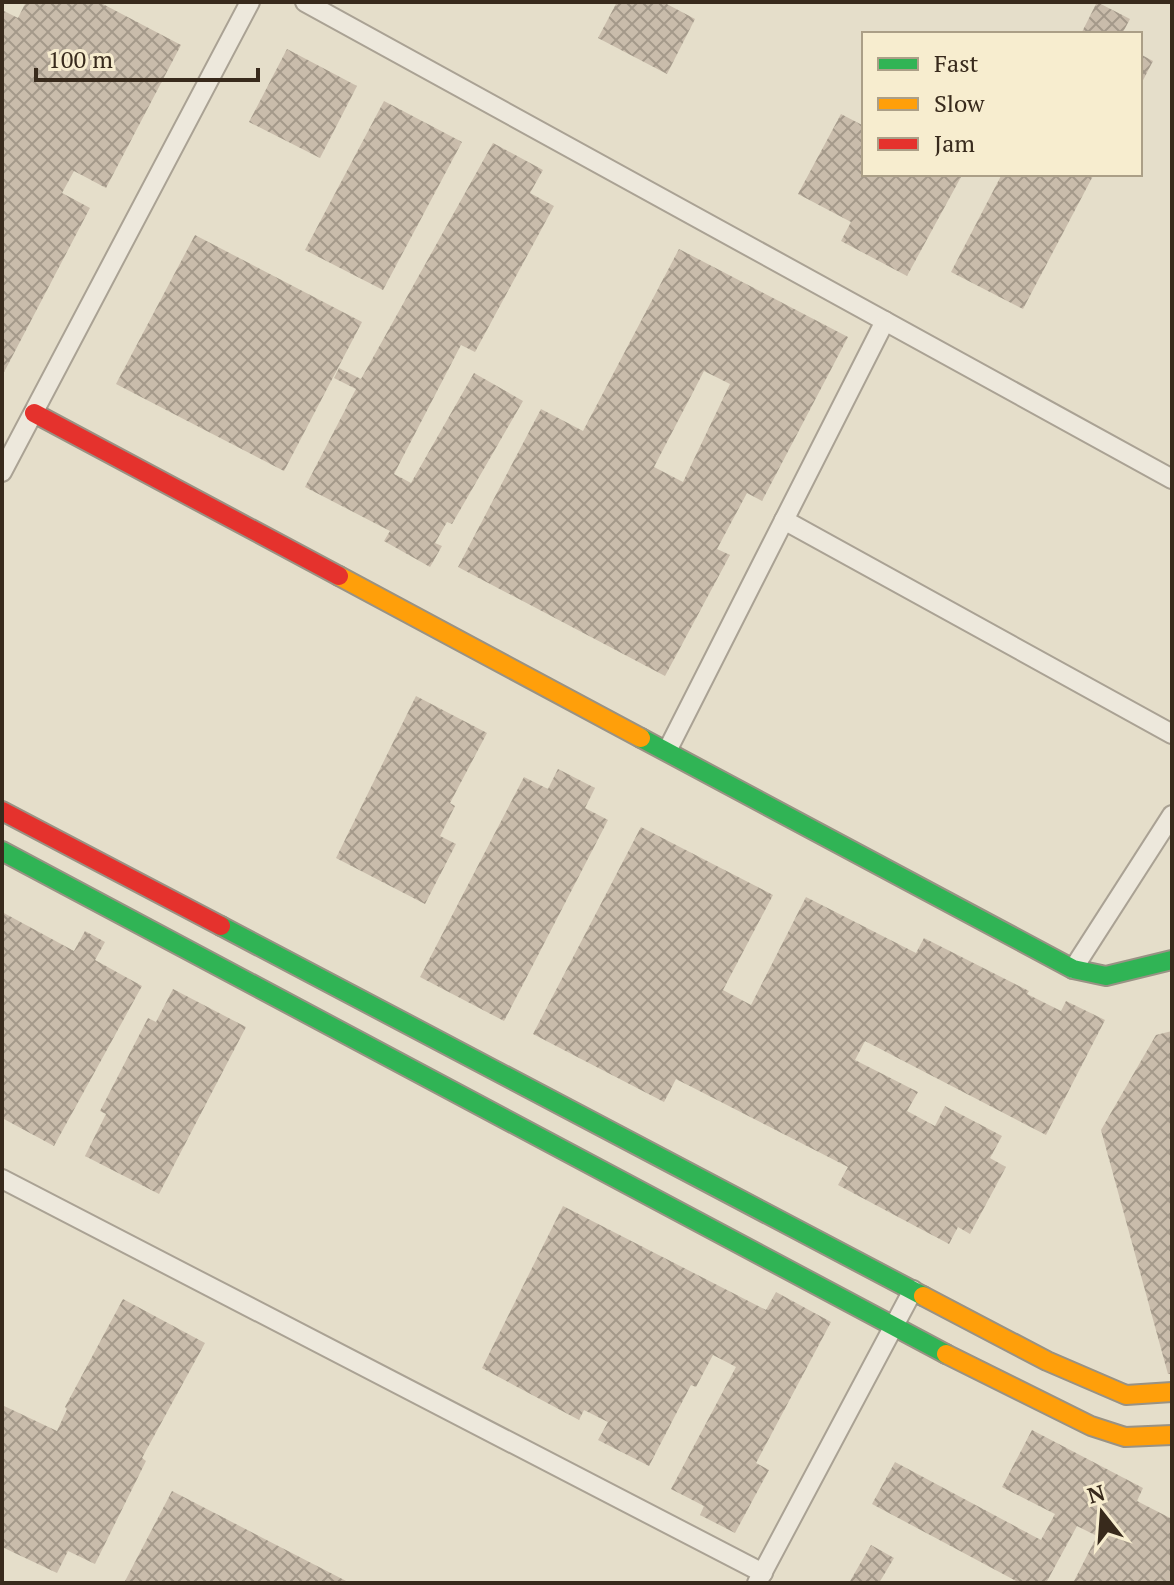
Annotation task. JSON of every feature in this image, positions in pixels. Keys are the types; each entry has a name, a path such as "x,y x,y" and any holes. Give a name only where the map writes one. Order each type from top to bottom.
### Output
{"main road":[{"path":"34,413 1073,969 1106,976 1172,960"},
{"path":"2,811 1047,1361 1126,1395 1172,1392"},
{"path":"2,851 894,1327 1091,1426 1125,1437 1172,1435"}],"street":[{"path":"2,472 250,2"},
{"path":"305,2 1172,479"},
{"path":"667,751 885,321"},
{"path":"784,520 1172,734"},
{"path":"1073,969 1172,815"},
{"path":"2,1179 760,1578 913,1290"}],"building":[{"path":"26,2 99,2 181,45 106,188 74,171 62,193 90,208 2,376 2,10 18,18"},
{"path":"617,2 663,2 695,19 667,74 598,38"},
{"path":"1097,2 1130,19 1123,32 1082,32"},
{"path":"287,49 357,86 320,158 249,122"},
{"path":"1142,55 1153,61 1142,82"},
{"path":"384,101 462,142 383,290 305,250"},
{"path":"841,114 862,125 862,176 961,177 907,276 841,241 851,222 798,194"},
{"path":"493,143 543,170 530,193 554,206 475,352 461,345 394,474 411,483 474,373 523,401 452,524 447,522 435,543 442,546 430,567 384,541 390,531 305,487 356,389 334,378 339,368 361,379"},
{"path":"1001,176 1093,176 1023,309 951,272"},
{"path":"195,235 362,322 284,471 116,384"},
{"path":"679,249 848,337 762,501 747,493 717,549 730,555 665,676 458,567 541,409 583,431","holes":["704,371 730,384 683,482 654,467"]},
{"path":"416,696 487,733 450,803 455,806 440,836 456,844 425,904 336,858"},
{"path":"558,769 595,788 585,808 608,820 504,1021 420,977 524,777 548,789"},
{"path":"641,827 773,895 723,990 751,1005 806,897 916,953 924,938 1029,991 1027,994 1061,1011 1066,1001 1105,1020 1046,1135 865,1041 855,1060 918,1092 907,1111 935,1126 945,1106 1002,1136 990,1158 1006,1167 970,1234 958,1227 949,1244 838,1185 848,1167 676,1079 664,1102 533,1034"},
{"path":"2,912 74,951 85,931 105,942 95,960 142,986 54,1146 2,1118"},
{"path":"173,989 246,1027 159,1194 85,1156 106,1114 100,1111 148,1018 156,1022"},
{"path":"1172,1031 1172,1374 1168,1374 1101,1130 1156,1035"},
{"path":"563,1206 766,1310 776,1292 831,1322 756,1463 769,1470 735,1533 700,1515 704,1506 671,1489 736,1367 713,1355 696,1387 691,1385 649,1466 598,1440 608,1422 584,1410 579,1420 482,1368"},
{"path":"123,1299 205,1343 142,1458 146,1461 95,1564 68,1551 57,1573 2,1547 2,1405 57,1431 67,1409 65,1407"},
{"path":"1032,1430 1143,1488 1137,1501 1172,1519 1172,1583 1073,1583 1097,1536 1077,1526 1046,1583 1020,1583 872,1504 895,1462 1041,1540 1055,1514 1002,1487"},
{"path":"172,1491 350,1583 124,1583"},
{"path":"871,1545 894,1558 879,1583 849,1583"}],"traffic: fast":[{"path":"641,738 1073,969 1106,976 1172,960"},
{"path":"2,851 946,1354"},
{"path":"221,926 923,1296"}],"traffic: slow":[{"path":"339,576 641,738"},
{"path":"923,1296 1047,1361 1126,1395 1172,1392"},
{"path":"946,1354 1091,1426 1125,1437 1172,1435"}],"traffic: jam":[{"path":"34,413 339,576"},
{"path":"2,811 221,926"}]}
